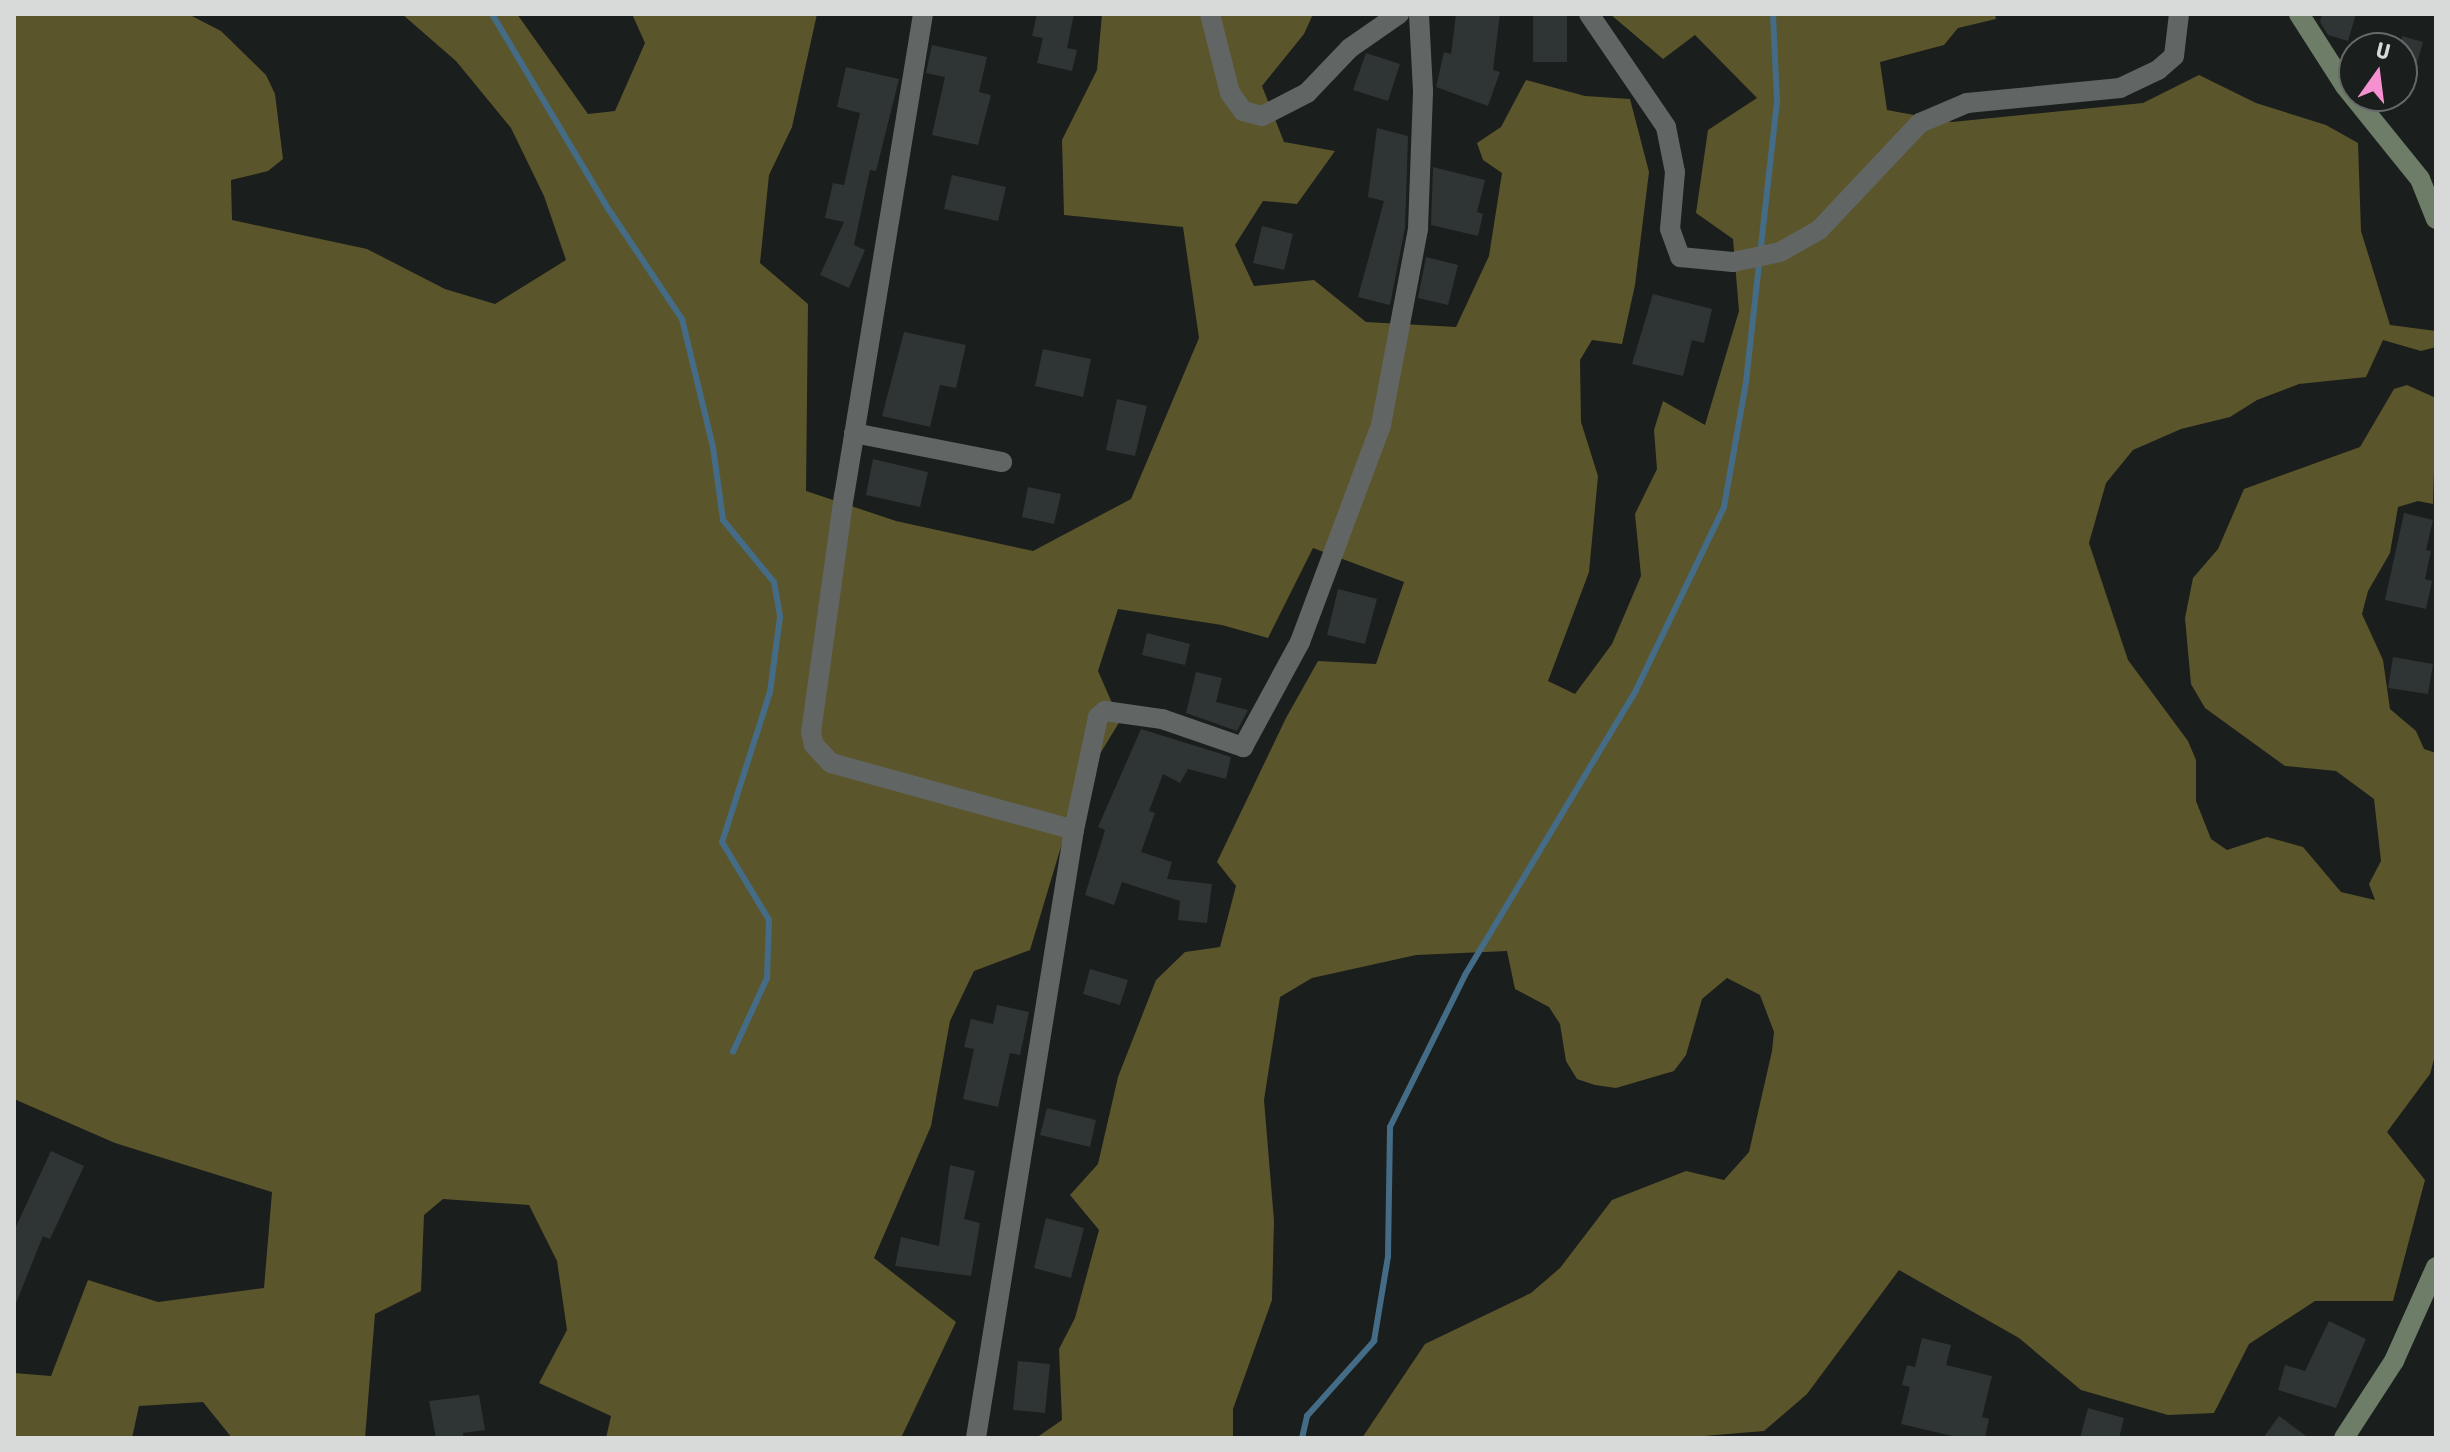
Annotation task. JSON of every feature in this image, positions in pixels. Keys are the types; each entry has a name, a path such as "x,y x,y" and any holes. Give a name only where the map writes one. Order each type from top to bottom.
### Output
{"street":[{"path":"923,14 854,433 811,733 814,745 831,763 1074,830"},
{"path":"1210,14 1230,93 1243,111 1262,116 1307,93 1350,48 1399,14"},
{"path":"976,1438 1074,830 1098,717 1105,711 1162,719 1243,747 1300,642 1381,425 1418,229 1423,91 1419,14"},
{"path":"1589,14 1666,127 1675,172 1670,229 1680,257 1733,262 1780,252 1819,230 1920,123 1967,103 2120,88 2158,70 2174,56 2179,14"},
{"path":"2299,14 2345,86 2390,135 2420,179 2436,219"},
{"path":"854,433 1002,462"},
{"path":"2344,1438 2394,1361 2436,1267"}],"shaded area":[{"path":"14,14 188,14 221,31 266,75 275,94 283,159 268,171 231,180 232,220 367,249 445,289 495,304 566,260 544,196 511,128 456,61 402,14 517,14 588,114 615,111 645,43 632,14 817,14 792,127 769,175 760,263 808,304 806,491 896,521 1033,551 1131,499 1199,338 1183,227 1064,215 1062,140 1097,70 1102,14 1313,14 1304,34 1262,86 1284,142 1335,151 1297,204 1263,201 1235,245 1254,286 1314,280 1366,322 1456,327 1489,256 1502,173 1483,160 1477,143 1501,127 1526,80 1585,96 1630,99 1649,172 1635,285 1622,344 1592,340 1580,360 1581,422 1598,476 1589,572 1548,681 1575,694 1612,644 1641,576 1635,514 1657,469 1654,430 1663,401 1705,425 1739,311 1733,239 1696,213 1708,130 1757,98 1695,35 1663,59 1610,14 1995,14 1996,19 1958,28 1944,45 1880,62 1887,110 1952,122 2143,103 2199,75 2256,103 2326,125 2358,143 2361,231 2390,325 2436,331 2436,347 2421,351 2383,340 2366,377 2299,384 2257,400 2230,417 2181,429 2133,450 2106,483 2089,543 2128,660 2188,741 2196,760 2196,801 2211,839 2227,850 2267,837 2303,847 2341,892 2375,900 2369,884 2381,861 2374,799 2336,771 2285,766 2205,708 2191,684 2185,618 2193,578 2218,549 2244,489 2360,447 2394,389 2407,385 2436,398 2433,504 2418,501 2398,507 2390,553 2368,591 2362,614 2383,660 2390,709 2416,731 2424,749 2436,753 2436,1052 2430,1074 2387,1132 2425,1180 2393,1301 2315,1301 2249,1344 2214,1413 2168,1415 2081,1390 2019,1338 1899,1270 1807,1394 1764,1431 1680,1438 1362,1438 1425,1344 1531,1293 1560,1268 1612,1200 1686,1171 1724,1180 1749,1152 1772,1051 1774,1032 1760,995 1727,978 1702,999 1686,1055 1674,1071 1616,1088 1595,1085 1577,1079 1566,1061 1560,1024 1549,1007 1515,989 1507,951 1416,955 1312,978 1280,997 1264,1100 1274,1221 1272,1300 1233,1409 1233,1438 1036,1438 1062,1420 1059,1349 1075,1318 1099,1230 1070,1195 1098,1164 1118,1077 1156,980 1185,952 1220,947 1236,886 1217,862 1286,718 1318,661 1376,664 1404,582 1313,548 1268,638 1222,625 1118,609 1098,671 1120,721 1078,790 1030,950 974,971 950,1021 931,1126 874,1258 956,1322 901,1438 606,1438 611,1416 539,1383 567,1330 557,1261 529,1205 443,1199 424,1215 421,1291 375,1314 365,1438 232,1438 203,1402 139,1406 132,1438 14,1438 14,1373 51,1376 88,1280 158,1302 264,1288 272,1192 115,1143 14,1099"}],"building":[{"path":"1037,14 1074,14 1067,48 1077,50 1072,71 1037,63 1043,38 1032,36"},
{"path":"1456,14 1500,14 1493,70 1500,72 1488,106 1436,87 1444,52 1451,54"},
{"path":"1533,14 1567,14 1567,62 1533,62"},
{"path":"2322,14 2356,14 2351,32 2338,32 2338,38 2328,35 2320,22"},
{"path":"2418,41 2423,42 2418,60"},
{"path":"932,45 987,57 979,92 991,95 978,145 932,135 945,77 926,73"},
{"path":"1366,53 1400,64 1388,101 1353,90"},
{"path":"846,67 899,79 876,171 870,170 854,245 865,250 849,288 820,275 844,222 825,218 833,183 844,185 860,113 837,107"},
{"path":"1377,128 1408,136 1405,228 1390,305 1358,297 1384,201 1368,197"},
{"path":"1433,167 1485,180 1477,212 1483,214 1478,236 1431,225"},
{"path":"952,175 1006,187 998,221 944,209"},
{"path":"1262,226 1293,234 1284,270 1253,263"},
{"path":"1426,257 1458,265 1448,305 1418,298"},
{"path":"1653,294 1712,309 1704,343 1692,340 1683,376 1632,364"},
{"path":"904,332 966,345 956,388 940,385 930,427 882,416"},
{"path":"1043,349 1091,359 1083,397 1035,386"},
{"path":"1117,399 1147,406 1135,456 1106,450"},
{"path":"873,459 928,472 920,507 866,495"},
{"path":"1028,487 1061,494 1054,524 1022,517"},
{"path":"2404,513 2433,520 2426,550 2431,551 2425,579 2432,581 2426,609 2385,600"},
{"path":"1338,589 1377,599 1365,644 1327,635"},
{"path":"1147,633 1190,644 1185,665 1142,655"},
{"path":"2393,657 2433,664 2428,694 2388,688"},
{"path":"1196,672 1222,678 1216,702 1248,710 1237,731 1186,713"},
{"path":"1141,729 1231,757 1226,779 1188,769 1180,783 1163,774 1149,811 1155,813 1141,852 1172,862 1167,879 1212,884 1207,923 1178,920 1180,901 1122,882 1114,905 1085,895 1105,830 1098,827"},
{"path":"1090,969 1128,980 1120,1005 1083,994"},
{"path":"997,1005 1029,1012 1020,1055 1010,1053 998,1107 963,1099 974,1049 964,1047 971,1019 993,1024"},
{"path":"1047,1108 1096,1120 1090,1147 1040,1135"},
{"path":"51,1151 84,1166 50,1239 43,1236 14,1308 14,1231"},
{"path":"950,1165 975,1171 964,1219 980,1223 971,1276 895,1266 901,1237 939,1246"},
{"path":"1046,1218 1084,1228 1071,1278 1034,1268"},
{"path":"2329,1321 2366,1339 2336,1408 2278,1390 2285,1365 2305,1371"},
{"path":"1922,1338 1951,1345 1946,1365 1992,1376 1982,1417 1989,1419 1985,1438 1961,1438 1901,1424 1910,1387 1902,1385 1907,1365 1915,1367"},
{"path":"1018,1361 1050,1364 1045,1413 1013,1410"},
{"path":"479,1395 485,1430 463,1433 464,1438 436,1438 429,1401"},
{"path":"2088,1408 2124,1418 2119,1438 2080,1438"},
{"path":"2279,1416 2309,1438 2263,1438"}],"waterway":[{"path":"492,14 609,210 682,319 713,447 723,520 774,582 780,617 770,692 722,842 769,920 767,978 733,1052"},
{"path":"1302,1438 1307,1416 1374,1341 1388,1256 1390,1127 1465,975 1636,690 1724,507 1746,382 1777,100 1773,14"}]}
